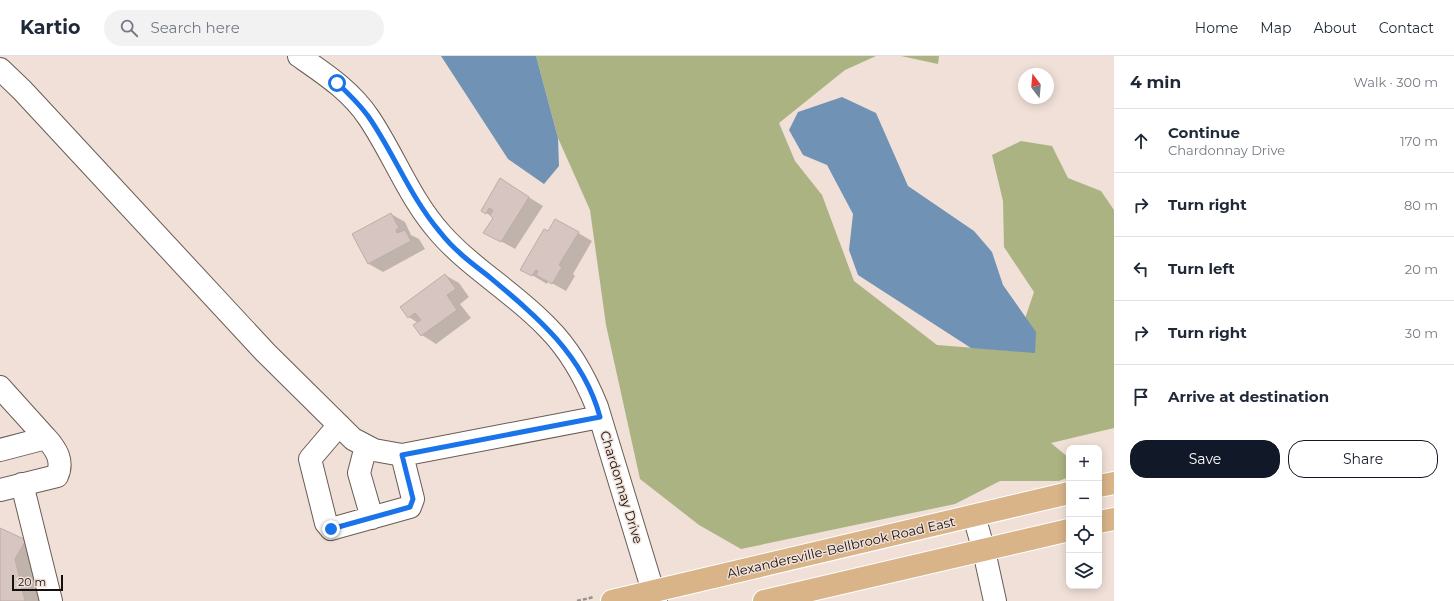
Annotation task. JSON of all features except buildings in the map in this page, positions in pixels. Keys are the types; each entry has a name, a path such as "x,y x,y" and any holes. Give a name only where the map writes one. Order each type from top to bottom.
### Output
{"main road":[{"path":"1102,485 1114,483"},
{"name":"Alexandersville-Bellbrook Road East","path":"612,601 655,596 974,516 1066,495"},
{"path":"1102,521 1114,518"},
{"path":"764,601 1066,531"}],"street":[{"name":"Chardonnay Drive","path":"299,56 337,83 359,105 368,117 424,212 440,233 458,252 548,328 572,356 588,383 600,417 655,596"},
{"path":"0,69 22,90 265,352 353,439 374,450 402,455 600,417"},
{"path":"0,386 8,406 46,438 54,447 59,458 61,468 57,476 0,490"},
{"path":"339,425 310,459 326,523 331,529 410,507 413,499 402,455"},
{"path":"0,450 46,438"},
{"path":"366,446 359,473 372,518"},
{"path":"22,484 51,601"},
{"path":"974,516 984,551 994,601"}],"green space":[{"path":"536,56 876,56 845,70 779,123 795,161 822,195 854,281 937,345 1014,351 1034,292 1004,247 1003,201 992,155 1021,141 1052,146 1068,178 1101,191 1114,210 1114,428 1051,443 1066,456 1066,478 1059,481 1000,481 955,504 741,549 699,525 640,479 606,325 590,210 558,138"},
{"path":"901,56 939,56 938,64"}],"water":[{"path":"441,56 536,56 558,138 559,166 544,184 508,159"},
{"path":"842,97 876,113 908,186 974,231 992,252 1003,285 1036,332 1035,353 971,348 858,275 849,250 853,214 827,165 803,155 789,130 798,112"}],"route":[{"path":"331,529 410,507 413,499 402,455 600,417 598,407 588,383 572,356 548,328 528,309 458,252 440,233 424,212 368,117 354,99 337,83"}]}
